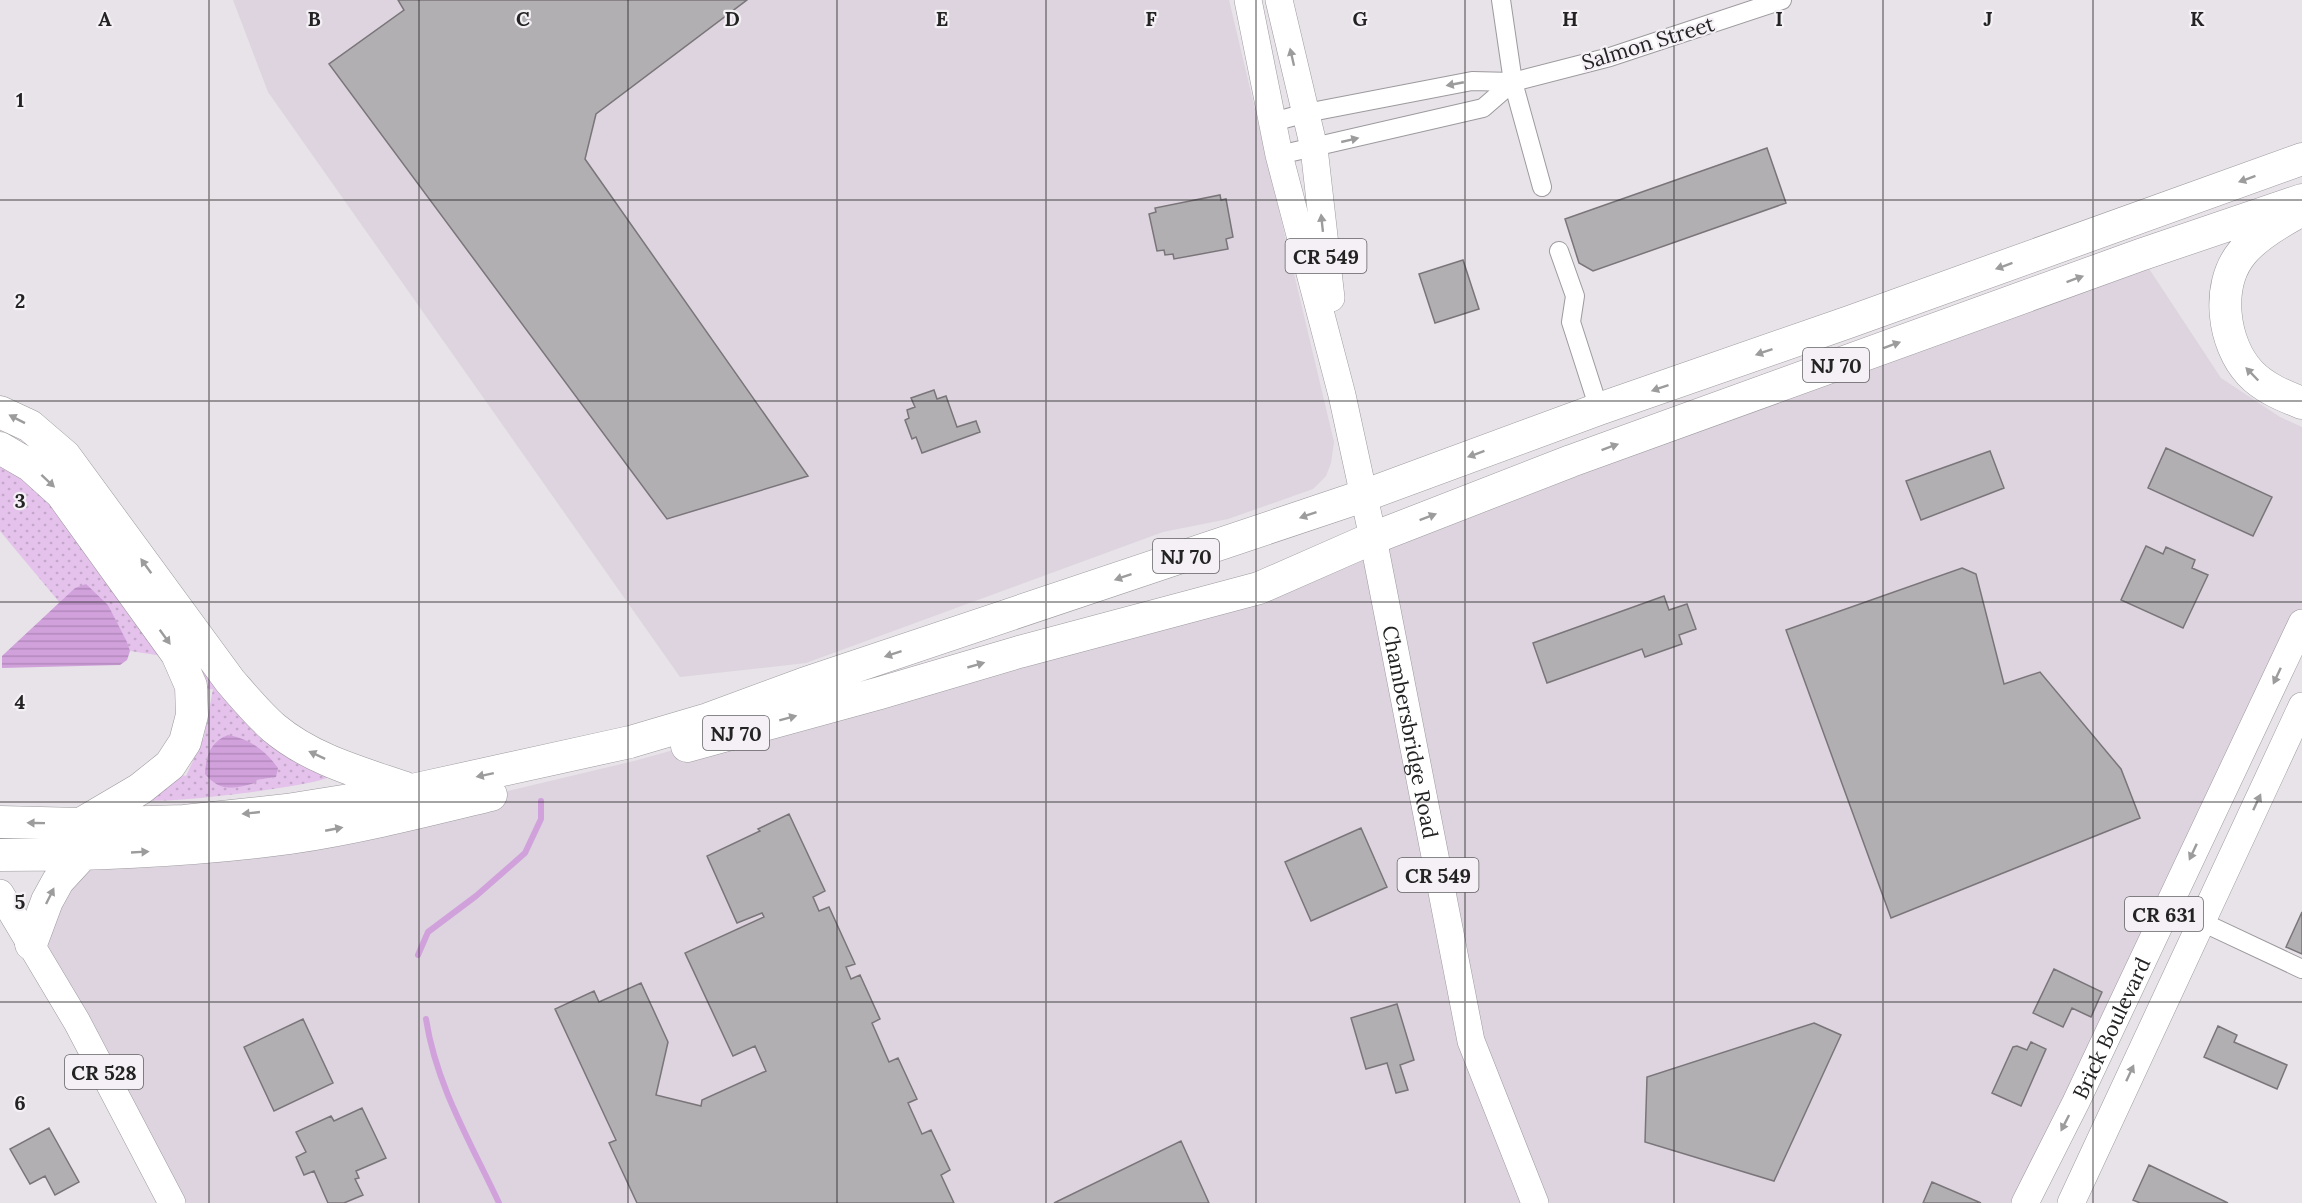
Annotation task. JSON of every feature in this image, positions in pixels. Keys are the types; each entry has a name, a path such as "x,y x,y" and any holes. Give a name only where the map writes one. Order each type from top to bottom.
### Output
{"highway":[{"name":"NJ 70","path":"0,822 81,824 184,821 287,810 412,790 630,742 708,719 802,684 1363,496 1599,409 2302,159"},
{"name":"NJ 70","path":"0,855 82,855 184,849 292,837 415,813 634,761 1019,652 1259,588 1373,538 1637,436 2140,255 2302,200"},
{"path":"2302,210 2274,226 2241,254 2232,270 2225,306 2231,340 2238,357 2250,373 2262,384 2302,403"},
{"path":"0,412 30,426 65,456 230,681 275,729 305,750 340,766 412,790"},
{"path":"0,448 32,466 61,493 177,654 191,686 190,724 185,742 170,765 140,789 81,824"},
{"path":"31,944 47,901 58,880 82,855"}],"main road":[{"name":"Chambersbridge Road","path":"1248,0 1280,155 1342,395 1373,538 1471,1041 1534,1203"},
{"name":"Chambersbridge Road","path":"1279,0 1314,148 1342,395"},
{"name":"Brick Boulevard","path":"2025,1203 2076,1102 2302,623"},
{"name":"Brick Boulevard","path":"2071,1203 2302,706"},
{"name":"CR 528","path":"0,893 77,1022 172,1203"}],"street":[{"path":"1501,0 1513,82 1542,187"},
{"name":"Salmon Street","path":"1273,122 1472,81 1513,82 1610,57 1782,0"},
{"name":"Salmon Street","path":"1280,155 1483,108 1513,82"},
{"path":"1559,251 1575,296 1571,322 1599,409"},
{"path":"2202,922 2302,969"}],"shaded area":[{"path":"233,0 1229,0 1334,442 1331,463 1326,476 1313,489 1228,519 1163,532 806,663 680,677 268,92"},
{"path":"2140,255 2221,378 2280,417 2302,427 2302,623 2025,1203 172,1203 31,944 82,855 415,813 634,761 1259,588"},
{"path":"0,462 50,499 163,656 130,651 108,605 75,588 60,603 0,531"},
{"path":"106,527 331,776 300,785 243,793 163,801 150,800 177,774 186,776 204,737 213,689 200,690","holes":["206,758 276,777 232,787"]},
{"path":"86,584 108,605 127,642 130,651 127,660 120,665 2,668 2,656 75,588"},
{"path":"228,735 250,742 268,756 278,768 276,777 228,788 211,780 205,774 210,750"}],"building":[{"path":"398,0 747,0 596,114 585,159 808,476 667,519 329,64 404,10"},
{"path":"1767,148 1786,203 1593,271 1579,263 1565,219"},
{"path":"1220,195 1221,200 1226,199 1233,237 1226,239 1228,249 1174,259 1173,254 1165,255 1164,250 1157,251 1149,214 1156,212 1155,208"},
{"path":"1463,260 1479,309 1435,323 1419,274"},
{"path":"934,390 937,399 946,396 957,427 976,421 980,432 922,453 916,437 912,439 905,420 909,418 907,410 915,407 911,398"},
{"path":"2166,448 2272,497 2253,536 2148,488"},
{"path":"1990,451 2004,488 1921,520 1906,481"},
{"path":"2146,546 2163,554 2166,547 2195,560 2192,568 2208,575 2183,628 2121,600"},
{"path":"1962,568 1976,574 2004,684 2040,672 2121,769 2140,818 1891,918 1786,630"},
{"path":"1664,596 1669,610 1687,604 1696,629 1679,635 1682,644 1645,657 1642,649 1547,683 1533,643"},
{"path":"789,814 825,891 813,897 819,911 829,907 855,964 846,967 851,979 860,975 880,1019 872,1023 889,1062 898,1058 917,1099 908,1103 922,1134 931,1130 950,1170 941,1175 954,1203 637,1203 609,1143 616,1140 555,1009 594,991 599,1002 641,983 668,1042 656,1095 701,1106 702,1100 766,1071 755,1046 733,1056 685,953 764,917 762,913 737,923 707,856 760,831 758,829"},
{"path":"1361,828 1387,887 1311,921 1285,862"},
{"path":"2302,912 2302,954 2286,947"},
{"path":"2054,969 2102,992 2091,1017 2072,1008 2063,1027 2033,1013"},
{"path":"1397,1004 1414,1060 1400,1065 1408,1090 1396,1093 1387,1063 1366,1069 1351,1018"},
{"path":"303,1019 333,1083 274,1111 244,1047"},
{"path":"1814,1023 1841,1035 1774,1181 1645,1142 1647,1077"},
{"path":"2218,1026 2237,1035 2234,1042 2287,1065 2277,1089 2204,1057"},
{"path":"2031,1042 2046,1049 2021,1106 1992,1093 2013,1047 2017,1046 2027,1050"},
{"path":"362,1108 386,1158 356,1171 359,1178 355,1179 363,1195 344,1203 328,1203 314,1171 304,1175 296,1157 306,1152 296,1132 331,1116 334,1121"},
{"path":"49,1128 79,1182 55,1195 45,1176 30,1184 10,1149"},
{"path":"1181,1141 1209,1203 1054,1203"},
{"path":"2149,1165 2228,1203 2140,1203 2133,1200"},
{"path":"1932,1182 1981,1203 1923,1203"}],"waterway":[{"path":"418,955 428,932 476,896 525,853 541,819 541,801"},
{"path":"426,1019 446,1090 499,1203"}]}
